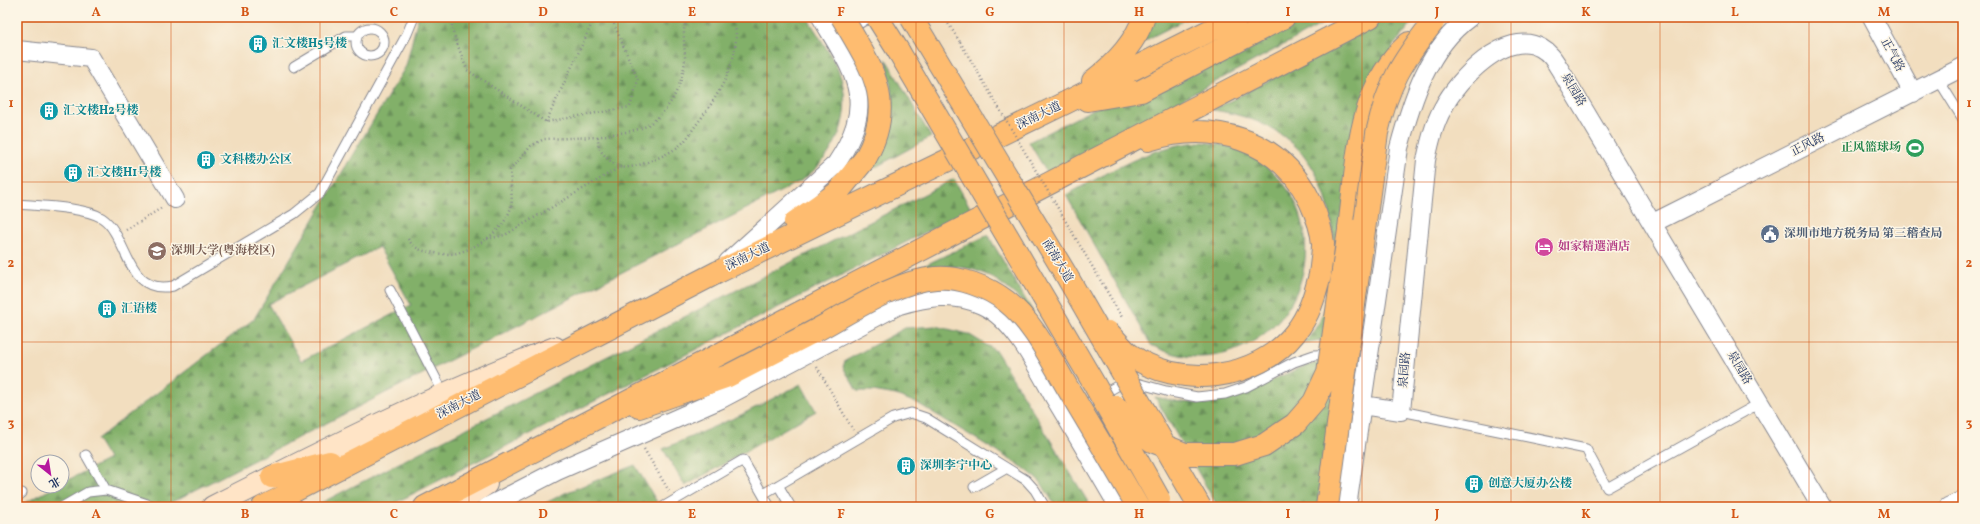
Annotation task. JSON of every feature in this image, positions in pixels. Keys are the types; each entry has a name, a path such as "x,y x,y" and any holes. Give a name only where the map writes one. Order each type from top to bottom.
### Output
{"main road":[{"path":"718,272 837,193 865,159 873,144 881,111 879,93 862,52 842,17"},
{"path":"877,17 1092,382 1163,507"},
{"path":"892,17 899,52"},
{"name":"南海大道","path":"911,17 1065,273 1200,507"},
{"path":"921,17 938,60"},
{"path":"1065,103 1103,73 1126,50 1141,26 1144,17"},
{"name":"深南大道","path":"263,507 610,326 1237,17"},
{"path":"1065,103 1141,90 1284,17"},
{"path":"1331,37 1339,26 1341,17"},
{"path":"425,507 1370,17"},
{"path":"1092,382 1132,424 1152,441 1185,454 1235,454 1264,445 1295,424 1314,402 1328,372 1363,124 1369,101 1381,76 1404,48 1436,19"},
{"path":"1327,507 1377,133 1384,102 1396,73 1436,19"},
{"path":"1065,273 1105,328 1129,353 1151,366 1175,374 1203,376 1230,373 1254,365 1276,352 1295,333 1306,315 1320,275 1323,244 1318,217 1304,189 1289,170 1264,149 1241,138 1221,134 1186,133 1153,138 1116,149"},
{"path":"572,430 728,376 886,293 912,282 937,278 963,280 984,288 1006,301 1022,316 1041,343 1138,507"},
{"path":"213,507 272,477 492,372 610,326"},
{"path":"452,507 534,450"},
{"path":"272,477 366,453"}],"street":[{"path":"718,272 836,164 849,144 859,107 858,87 851,68 821,17"},
{"path":"1347,507 1362,405 1361,353 1399,148 1410,106 1428,68 1444,43 1470,17"},
{"name":"正气路","path":"1872,17 1913,93"},
{"name":"泉园路","path":"1401,411 1426,160 1432,135 1442,109 1457,86 1473,68 1500,52 1520,44 1531,44 1547,52 1559,68 1654,223 1822,507"},
{"path":"17,50 90,58 175,200"},
{"name":"正风路","path":"1654,223 1963,67"},
{"path":"487,507 557,471 721,399 899,305 926,298 955,296 983,305 1002,318 1023,345 1066,415 1119,507"},
{"path":"1362,405 1401,411"},
{"path":"1948,507 1963,500"}],"lane":[{"path":"17,204 86,211 100,217 110,224 133,268 141,279 153,286 164,288 173,286 294,214 320,193 407,34 414,17"},
{"path":"834,39 870,17"},
{"path":"372,27 377,29 383,36 384,45 375,56 365,56 358,50 356,45 357,36 363,29 372,27"},
{"path":"294,67 346,36 357,36"},
{"path":"382,49 394,56"},
{"path":"1938,79 1963,119"},
{"path":"390,290 444,394"},
{"path":"1066,415 1117,386 1137,383 1166,391 1198,397 1225,394 1246,387 1294,362 1314,355 1361,353"},
{"path":"1401,411 1586,449 1607,488 1760,403"},
{"path":"763,494 902,414 918,414 1031,484 1045,507"},
{"path":"86,455 106,490"},
{"path":"663,507 743,460 770,507"},
{"path":"974,487 1007,468"},
{"path":"778,485 791,507"},
{"path":"62,507 88,492 106,490 156,507"}],"path":[{"path":"452,17 452,30 468,70 546,122 630,107 638,80 611,17"},
{"path":"546,122 594,17"},
{"path":"408,239 412,246 424,251 442,254 457,253 493,234 503,222 512,206 510,170 532,146 544,139 598,137 645,126 661,114 681,83 684,74 683,35 688,17"},
{"path":"485,239 505,235 620,167 648,162 679,146 712,105 733,56 736,40 732,17"},
{"path":"944,17 979,73 1126,325"},
{"path":"598,137 599,148 612,163 620,167"},
{"path":"116,237 175,200"},
{"path":"816,366 858,438"},
{"path":"644,449 674,500"}],"green space":[{"path":"418,17 807,17 835,63 843,86 845,102 839,133 823,160 812,172 799,182 162,507 17,507 42,494 70,494 70,479 109,459 97,439 254,319 406,66","holes":["379,247 411,305 301,361 268,304"]},
{"path":"1151,17 1190,17 1138,44"},
{"path":"1274,17 1335,17 1047,173 1029,142"},
{"path":"1389,17 1417,17 1393,46 1325,339 1305,343 1323,315 1333,271 1334,246 1326,197 1317,175 1304,156 1288,140 1271,128 1252,120 1213,110"},
{"path":"886,59 931,137 859,176 880,151 889,133 892,101"},
{"path":"1201,142 1225,146 1242,151 1275,174 1293,199 1304,227 1305,257 1299,286 1284,313 1262,335 1233,351 1212,356 1191,357 1171,353 1151,345 1066,195 1114,169 1148,154 1165,148"},
{"path":"954,179 971,209 387,507 313,507"},
{"path":"988,235 1034,314 1010,290 992,277 982,273 959,267 915,270"},
{"path":"936,326 968,334 996,351 1091,507 1056,507 1040,481 1024,468 919,404 896,395 873,391 857,391 843,367 845,361 905,328"},
{"path":"1321,362 1332,400 1317,507 1218,507 1155,397 1181,402 1206,404 1233,398 1299,368"},
{"path":"801,384 816,411 685,486 663,449 741,415"},
{"path":"635,465 657,502 650,507 538,507 565,493"}],"place":[{"name":"汇文楼H5号楼","path":"258,44"},
{"name":"汇文楼H2号楼","path":"49,111"},
{"name":"正风篮球场","path":"1915,148"},
{"name":"文科楼办公区","path":"206,160"},
{"name":"汇文楼H1号楼","path":"73,173"},
{"name":"深圳市地方税务局 第三稽查局","path":"1770,234"},
{"name":"如家精選酒店","path":"1544,247"},
{"name":"深圳大学(粤海校区)","path":"157,251"},
{"name":"汇语楼","path":"107,309"},
{"name":"深圳李宁中心","path":"906,466"},
{"name":"创意大厦办公楼","path":"1474,484"}]}
